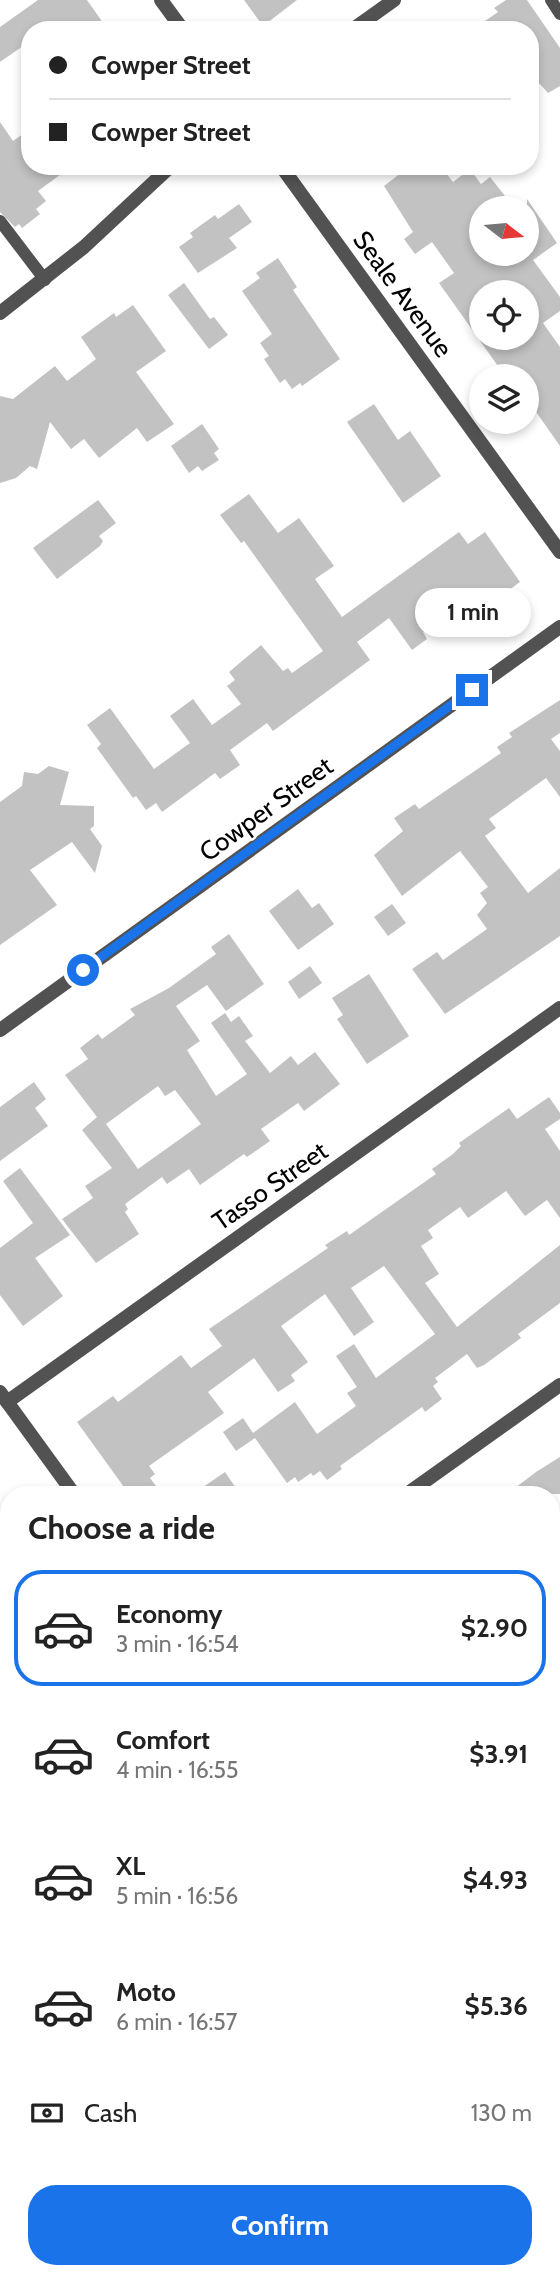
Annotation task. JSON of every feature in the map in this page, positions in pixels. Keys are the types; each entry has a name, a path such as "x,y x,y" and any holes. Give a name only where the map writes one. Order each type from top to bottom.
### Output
{"street":[{"path":"161,0 176,21"},
{"path":"365,21 394,0"},
{"path":"0,313 45,280 161,175"},
{"name":"Seale Avenue","path":"288,175 560,552"},
{"name":"Cowper Street","path":"0,1030 560,627"},
{"name":"Tasso Street","path":"4,1397 560,1007"},
{"path":"418,1486 560,1385"},
{"path":"4,1397 68,1486"}],"lane":[{"path":"551,0 560,13"},
{"path":"0,221 45,280"}],"building":[{"path":"38,0 87,0 102,21 21,21 21,47 0,62 0,27"},
{"path":"244,0 297,0 270,21 259,21"},
{"path":"506,0 527,0 560,48 560,86 548,93 539,85 539,21 485,21 498,12 494,8"},
{"path":"0,122 13,141 21,135 21,175 60,175 38,191 46,201 36,209 40,214 22,228 19,224 15,227 0,212"},
{"path":"398,175 448,175 453,182 462,175 474,175 481,184 490,177 505,196 469,196 469,266 537,266 560,297 560,311 543,323 560,347 560,446 539,416 539,364 496,364 487,350 539,350 539,280 469,280 469,325 439,283 454,273 432,242 415,254 404,239 413,232 384,186"},
{"path":"239,204 252,222 229,238 237,248 198,273 179,247 193,237 190,233 215,215 218,219"},
{"path":"539,217 557,243 539,256"},
{"path":"278,258 297,287 293,290 340,359 302,386 300,383 292,389 285,379 280,383 264,359 269,356 260,343 272,334 242,291 260,278 256,273"},
{"path":"184,283 210,319 214,317 228,335 209,349 168,295"},
{"path":"133,305 166,351 136,372 174,424 147,442 137,428 99,458 84,439 71,449 50,422 37,469 30,466 16,478 0,483 0,396 13,399 55,366 67,381 96,359 81,337 114,313 116,317"},
{"path":"374,404 398,440 410,431 441,476 403,503 347,422"},
{"path":"202,424 219,449 214,453 219,460 202,471 198,466 189,473 171,446"},
{"path":"249,494 278,533 299,518 334,566 315,579 342,617 459,532 468,544 485,532 520,582 479,612 470,598 423,632 427,639 412,650 389,618 357,642 370,660 273,731 267,723 230,750 240,765 220,779 215,773 162,812 156,803 146,810 136,796 133,798 97,748 101,744 87,725 110,708 154,769 190,743 170,716 193,699 212,725 241,704 227,686 235,680 229,672 261,645 283,671 288,668 292,673 323,651 244,541 241,543 220,515"},
{"path":"98,500 116,523 99,536 103,541 100,546 57,579 33,548"},
{"path":"560,700 560,733 551,739 560,751 560,797 546,778 489,819 496,828 485,836 528,893 560,868 560,936 445,1014 412,969 437,952 443,960 487,929 477,915 487,903 480,893 488,887 460,851 402,896 374,855 403,831 394,818 415,804 419,809 501,753 497,747 512,737 509,733"},
{"path":"49,766 69,772 60,805 94,806 94,826 90,829 102,846 95,873 72,842 30,870 57,905 0,945 0,802 22,786 24,772 38,774"},
{"path":"298,889 312,908 319,903 334,924 298,950 269,911"},
{"path":"392,904 406,923 388,936 374,917"},
{"path":"229,934 264,984 226,1011 207,985 176,1006 200,1041 187,1050 216,1096 247,1074 211,1023 225,1013 231,1022 239,1016 253,1036 245,1041 270,1073 291,1056 298,1065 315,1052 340,1084 304,1111 298,1103 261,1129 270,1141 247,1157 244,1154 200,1185 189,1169 167,1184 162,1177 125,1204 128,1209 125,1212 139,1234 96,1263 62,1219 93,1198 85,1186 112,1168 82,1130 97,1117 65,1075 88,1059 80,1048 98,1034 102,1039 135,1015 130,1009 169,988 216,954 211,947","holes":["158,1086 165,1096 175,1090 201,1124 138,1169 106,1124"]},
{"path":"310,966 322,983 299,999 288,982"},
{"path":"369,974 409,1036 367,1064 337,1019 343,1015 332,998"},
{"path":"34,1082 46,1099 35,1108 48,1126 0,1161 0,1107"},
{"path":"549,1097 560,1113 560,1119 545,1129 560,1151 560,1218 547,1200 525,1216 506,1191 468,1218 460,1207 428,1230 433,1238 421,1246 439,1274 425,1283 457,1327 560,1245 560,1303 518,1334 521,1338 484,1365 477,1368 467,1354 435,1378 438,1382 433,1386 442,1399 425,1412 422,1407 340,1466 342,1469 327,1480 320,1471 313,1476 311,1473 298,1482 295,1477 287,1483 255,1438 236,1451 223,1432 243,1418 253,1433 295,1402 317,1434 356,1406 347,1393 357,1387 336,1356 354,1344 376,1378 435,1334 384,1266 351,1288 374,1322 354,1336 325,1294 281,1326 308,1362 291,1375 295,1381 278,1392 254,1358 208,1392 224,1413 149,1466 155,1474 150,1478 156,1486 123,1486 77,1422 113,1396 118,1402 181,1355 191,1368 222,1346 209,1329 328,1248 325,1245 347,1231 349,1235 436,1174 432,1169 453,1154 461,1146 459,1143 509,1108 517,1119"},
{"path":"20,1168 70,1235 35,1258 63,1296 23,1326 0,1295 0,1248 33,1223 3,1181"},
{"path":"560,1457 560,1486 518,1486"},
{"path":"225,1472 235,1486 205,1486"}],"route":[{"path":"83,970 472,690"}]}
